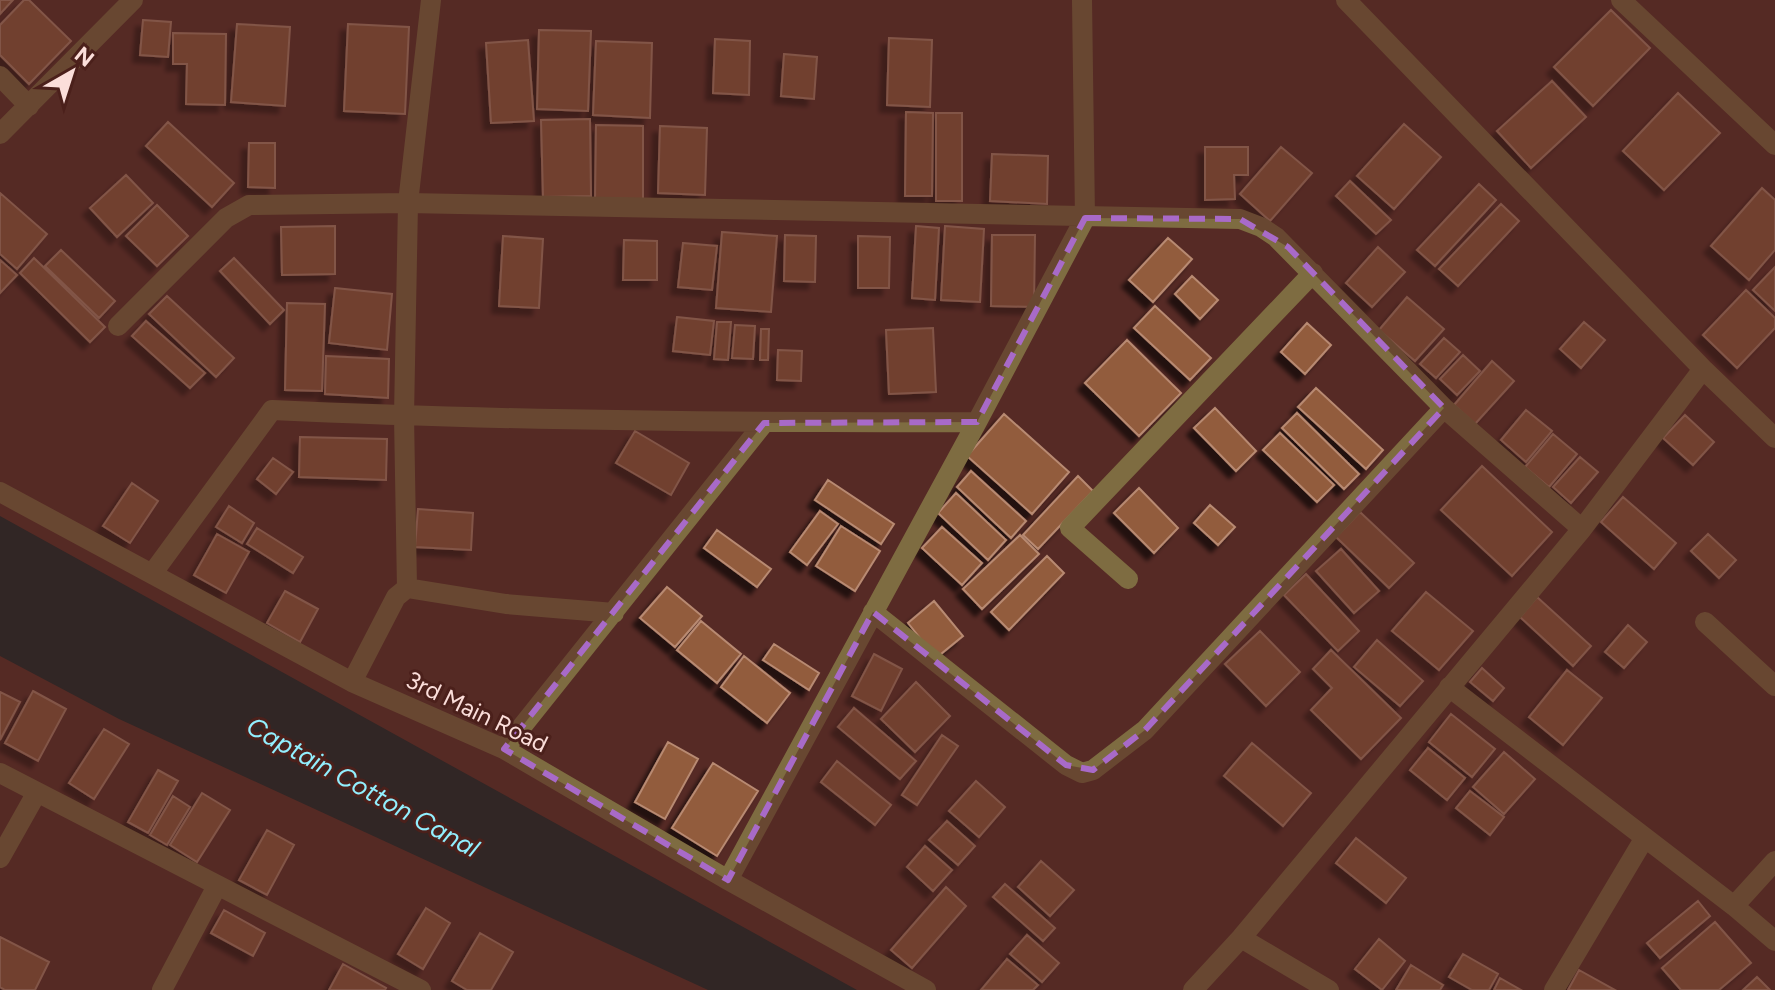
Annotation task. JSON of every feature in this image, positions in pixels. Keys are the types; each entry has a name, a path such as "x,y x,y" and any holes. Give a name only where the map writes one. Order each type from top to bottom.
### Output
{"street":[{"path":"0,134 133,0"},
{"path":"407,588 404,416 408,203 431,0"},
{"path":"728,880 1085,218 1082,0"},
{"path":"1346,0 1703,369 1775,438"},
{"path":"1621,0 1775,145"},
{"path":"0,76 29,106"},
{"path":"118,326 226,218 249,205 408,203 1240,219 1276,237 1444,408 1582,529"},
{"path":"1128,579 1070,528 1313,273"},
{"path":"1193,990 1241,938 1582,529 1703,369"},
{"path":"873,612 1066,765 1082,773 1093,770 1145,730 1444,408"},
{"path":"152,574 272,410 404,416 764,423 977,422"},
{"path":"504,749 764,423"},
{"name":"3rd Main Road","path":"0,492 352,682 504,749 728,880 926,990"},
{"path":"352,682 396,597 407,588 506,604 614,613"},
{"path":"1705,622 1775,686"},
{"path":"1449,687 1734,906 1775,941"},
{"path":"0,773 396,984 421,990"},
{"path":"0,858 36,794"},
{"path":"1554,990 1644,839"},
{"path":"1734,906 1775,861"},
{"path":"162,990 217,886"},
{"path":"1241,938 1329,990"}],"highlighted area":[{"path":"1085,218 1240,219 1288,247 1444,408 1145,730 1093,770 1066,765 873,612 728,880 504,749 764,423 977,422"}],"water":[{"name":"Captain Cotton Canal","path":"0,516 857,990 708,990 119,719 0,656"}],"building":[{"path":"0,0 13,0 0,14"},
{"path":"24,0 29,0 71,41 29,84 0,55 0,25"},
{"path":"1611,10 1650,48 1593,106 1554,67"},
{"path":"143,20 171,22 168,57 140,55"},
{"path":"237,24 290,27 285,106 231,102"},
{"path":"348,24 409,27 405,114 344,111"},
{"path":"539,30 591,31 588,111 537,109"},
{"path":"173,33 226,34 225,105 186,104 187,64 173,64"},
{"path":"889,38 932,40 930,107 887,105"},
{"path":"715,39 750,41 749,95 713,93"},
{"path":"528,40 534,121 491,123 486,43"},
{"path":"596,41 652,43 650,118 593,115"},
{"path":"784,54 817,57 814,99 781,96"},
{"path":"1552,81 1586,117 1531,168 1497,131"},
{"path":"1678,93 1720,133 1664,190 1623,151"},
{"path":"906,112 933,113 932,196 905,196"},
{"path":"936,113 962,113 962,201 936,201"},
{"path":"590,119 591,196 543,197 541,120"},
{"path":"168,122 234,183 212,207 146,146"},
{"path":"1404,124 1441,157 1394,209 1357,176"},
{"path":"596,125 643,126 643,199 595,199"},
{"path":"660,126 707,128 705,195 658,193"},
{"path":"249,143 275,143 275,188 248,187"},
{"path":"1205,147 1248,147 1248,175 1234,175 1235,199 1205,200"},
{"path":"1281,147 1312,173 1270,221 1240,194"},
{"path":"992,154 1048,156 1047,204 990,201"},
{"path":"126,175 153,203 117,237 90,208"},
{"path":"1350,181 1391,220 1376,234 1336,196"},
{"path":"1479,184 1496,200 1435,266 1417,250"},
{"path":"1762,188 1775,200 1775,250 1749,280 1711,246"},
{"path":"0,193 47,234 17,269 0,254"},
{"path":"1501,204 1519,221 1458,286 1439,269"},
{"path":"157,205 188,236 157,266 126,236"},
{"path":"335,226 335,274 282,275 281,227"},
{"path":"916,226 939,228 935,300 912,298"},
{"path":"945,226 984,229 980,302 941,300"},
{"path":"722,232 777,236 771,312 716,308"},
{"path":"785,235 816,236 815,282 784,281"},
{"path":"992,235 1035,235 1034,307 991,306"},
{"path":"503,236 543,239 539,308 499,306"},
{"path":"858,236 890,237 889,288 858,288"},
{"path":"1168,238 1192,259 1153,302 1129,280"},
{"path":"624,240 657,241 657,280 623,280"},
{"path":"683,243 717,246 712,290 678,287"},
{"path":"1378,247 1405,272 1372,307 1346,283"},
{"path":"61,250 115,301 99,318 45,266"},
{"path":"34,258 105,327 90,342 20,273"},
{"path":"234,258 284,310 270,324 220,271"},
{"path":"0,260 17,275 0,293"},
{"path":"1775,267 1775,311 1753,290"},
{"path":"1192,276 1218,300 1200,319 1175,294"},
{"path":"335,288 392,294 387,350 329,343"},
{"path":"1746,290 1775,318 1775,328 1737,368 1703,335"},
{"path":"167,296 234,358 216,377 149,314"},
{"path":"1407,297 1444,329 1415,361 1379,330"},
{"path":"287,303 325,304 322,391 285,390"},
{"path":"1155,306 1211,358 1190,380 1134,328"},
{"path":"677,317 714,321 710,355 673,351"},
{"path":"146,321 205,373 190,388 132,336"},
{"path":"717,322 731,322 728,360 714,359"},
{"path":"1584,322 1605,340 1581,368 1560,349"},
{"path":"1307,323 1331,345 1305,374 1281,352"},
{"path":"735,325 755,326 753,359 732,358"},
{"path":"933,328 936,392 889,394 886,330"},
{"path":"761,329 769,329 768,360 760,360"},
{"path":"1444,338 1460,352 1436,378 1420,364"},
{"path":"1127,340 1181,393 1139,436 1085,383"},
{"path":"778,350 802,351 801,381 777,380"},
{"path":"1463,355 1480,371 1457,395 1440,379"},
{"path":"326,356 389,359 388,398 325,394"},
{"path":"1492,361 1514,381 1475,424 1454,405"},
{"path":"1316,388 1383,450 1366,469 1298,407"},
{"path":"1215,408 1256,451 1236,471 1194,428"},
{"path":"1526,410 1552,431 1526,462 1501,440"},
{"path":"1297,413 1359,474 1344,489 1282,428"},
{"path":"1004,414 1069,472 1032,514 967,456"},
{"path":"1685,415 1714,442 1693,465 1663,438"},
{"path":"635,431 689,463 671,495 616,463"},
{"path":"1280,433 1334,485 1317,502 1263,450"},
{"path":"1553,434 1577,454 1549,487 1525,467"},
{"path":"300,437 387,439 386,480 299,477"},
{"path":"1580,457 1598,472 1571,503 1553,487"},
{"path":"273,458 293,472 276,494 257,479"},
{"path":"1482,466 1552,532 1512,576 1441,510"},
{"path":"971,471 1026,521 1011,538 957,487"},
{"path":"1078,476 1093,491 1038,549 1023,535"},
{"path":"828,480 894,524 881,544 815,500"},
{"path":"132,483 158,501 130,543 103,526"},
{"path":"1139,488 1178,528 1154,553 1114,513"},
{"path":"956,493 1006,540 988,560 938,513"},
{"path":"1623,497 1676,543 1654,569 1601,522"},
{"path":"1210,505 1235,527 1218,545 1194,523"},
{"path":"229,506 254,523 242,543 216,527"},
{"path":"418,509 473,513 471,550 415,547"},
{"path":"820,511 838,524 807,565 790,552"},
{"path":"1360,512 1414,563 1389,588 1336,537"},
{"path":"841,526 880,551 855,591 816,566"},
{"path":"942,527 982,563 962,585 922,548"},
{"path":"257,528 303,557 293,573 247,544"},
{"path":"717,530 771,569 757,587 704,548"},
{"path":"217,534 249,552 226,593 194,575"},
{"path":"1708,534 1736,560 1719,578 1691,551"},
{"path":"1020,535 1039,554 982,609 963,589"},
{"path":"1341,549 1379,591 1354,613 1316,571"},
{"path":"1047,556 1064,573 1009,630 991,612"},
{"path":"1306,574 1359,631 1338,651 1284,595"},
{"path":"667,587 702,616 675,647 640,618"},
{"path":"285,591 318,609 300,642 267,623"},
{"path":"1426,592 1473,631 1439,670 1392,631"},
{"path":"1537,597 1591,646 1573,666 1520,617"},
{"path":"934,601 963,636 936,658 908,623"},
{"path":"701,621 741,654 717,683 677,650"},
{"path":"1628,625 1647,642 1624,668 1605,652"},
{"path":"1260,631 1300,672 1266,706 1225,664"},
{"path":"1377,640 1423,681 1400,706 1354,667"},
{"path":"774,644 819,673 809,690 763,660"},
{"path":"1331,650 1401,718 1361,759 1311,710 1332,688 1313,669"},
{"path":"874,654 902,669 881,711 852,696"},
{"path":"744,656 790,693 767,723 721,687"},
{"path":"1482,668 1504,688 1493,701 1470,682"},
{"path":"1567,670 1602,698 1563,745 1529,717"},
{"path":"916,682 950,716 915,752 881,719"},
{"path":"33,691 66,709 38,761 5,743"},
{"path":"0,692 20,702 0,740"},
{"path":"854,708 916,761 900,779 838,727"},
{"path":"1451,714 1495,749 1472,777 1429,742"},
{"path":"104,729 129,744 94,799 69,783"},
{"path":"942,735 958,746 917,805 902,795"},
{"path":"668,742 698,759 665,819 635,802"},
{"path":"1252,743 1311,793 1283,826 1224,776"},
{"path":"1428,748 1465,778 1447,800 1410,770"},
{"path":"1504,752 1535,779 1504,814 1473,787"},
{"path":"837,761 891,805 875,825 821,782"},
{"path":"713,763 758,791 717,856 672,828"},
{"path":"158,770 178,781 148,833 128,822"},
{"path":"976,781 1005,807 979,837 949,811"},
{"path":"1470,791 1504,817 1490,835 1456,808"},
{"path":"202,793 230,810 197,862 170,845"},
{"path":"173,796 190,807 167,845 150,835"},
{"path":"947,821 975,846 958,865 929,840"},
{"path":"267,830 294,845 267,895 239,880"},
{"path":"1356,838 1406,878 1386,903 1336,863"},
{"path":"925,846 952,870 933,891 907,867"},
{"path":"1041,861 1074,890 1050,916 1018,887"},
{"path":"1005,884 1055,928 1043,941 993,897"},
{"path":"946,887 966,906 912,968 891,950"},
{"path":"1698,901 1710,916 1660,958 1647,943"},
{"path":"426,908 450,923 423,969 398,954"},
{"path":"224,910 265,933 253,956 211,933"},
{"path":"1715,922 1751,963 1719,990 1681,990 1662,968"},
{"path":"480,933 513,952 491,990 467,990 452,981"},
{"path":"1027,935 1059,963 1042,982 1010,954"},
{"path":"0,937 49,962 35,990 5,990 0,987"},
{"path":"1379,939 1405,961 1382,990 1355,969"},
{"path":"1463,954 1498,974 1489,990 1472,990 1449,977"},
{"path":"1007,959 1038,985 1033,990 981,990"},
{"path":"343,964 386,988 385,990 329,990"},
{"path":"1411,965 1443,985 1440,990 1396,990"},
{"path":"1579,970 1615,990 1568,990"},
{"path":"1757,977 1770,990 1743,990"},
{"path":"1500,978 1521,990 1494,990"}]}
